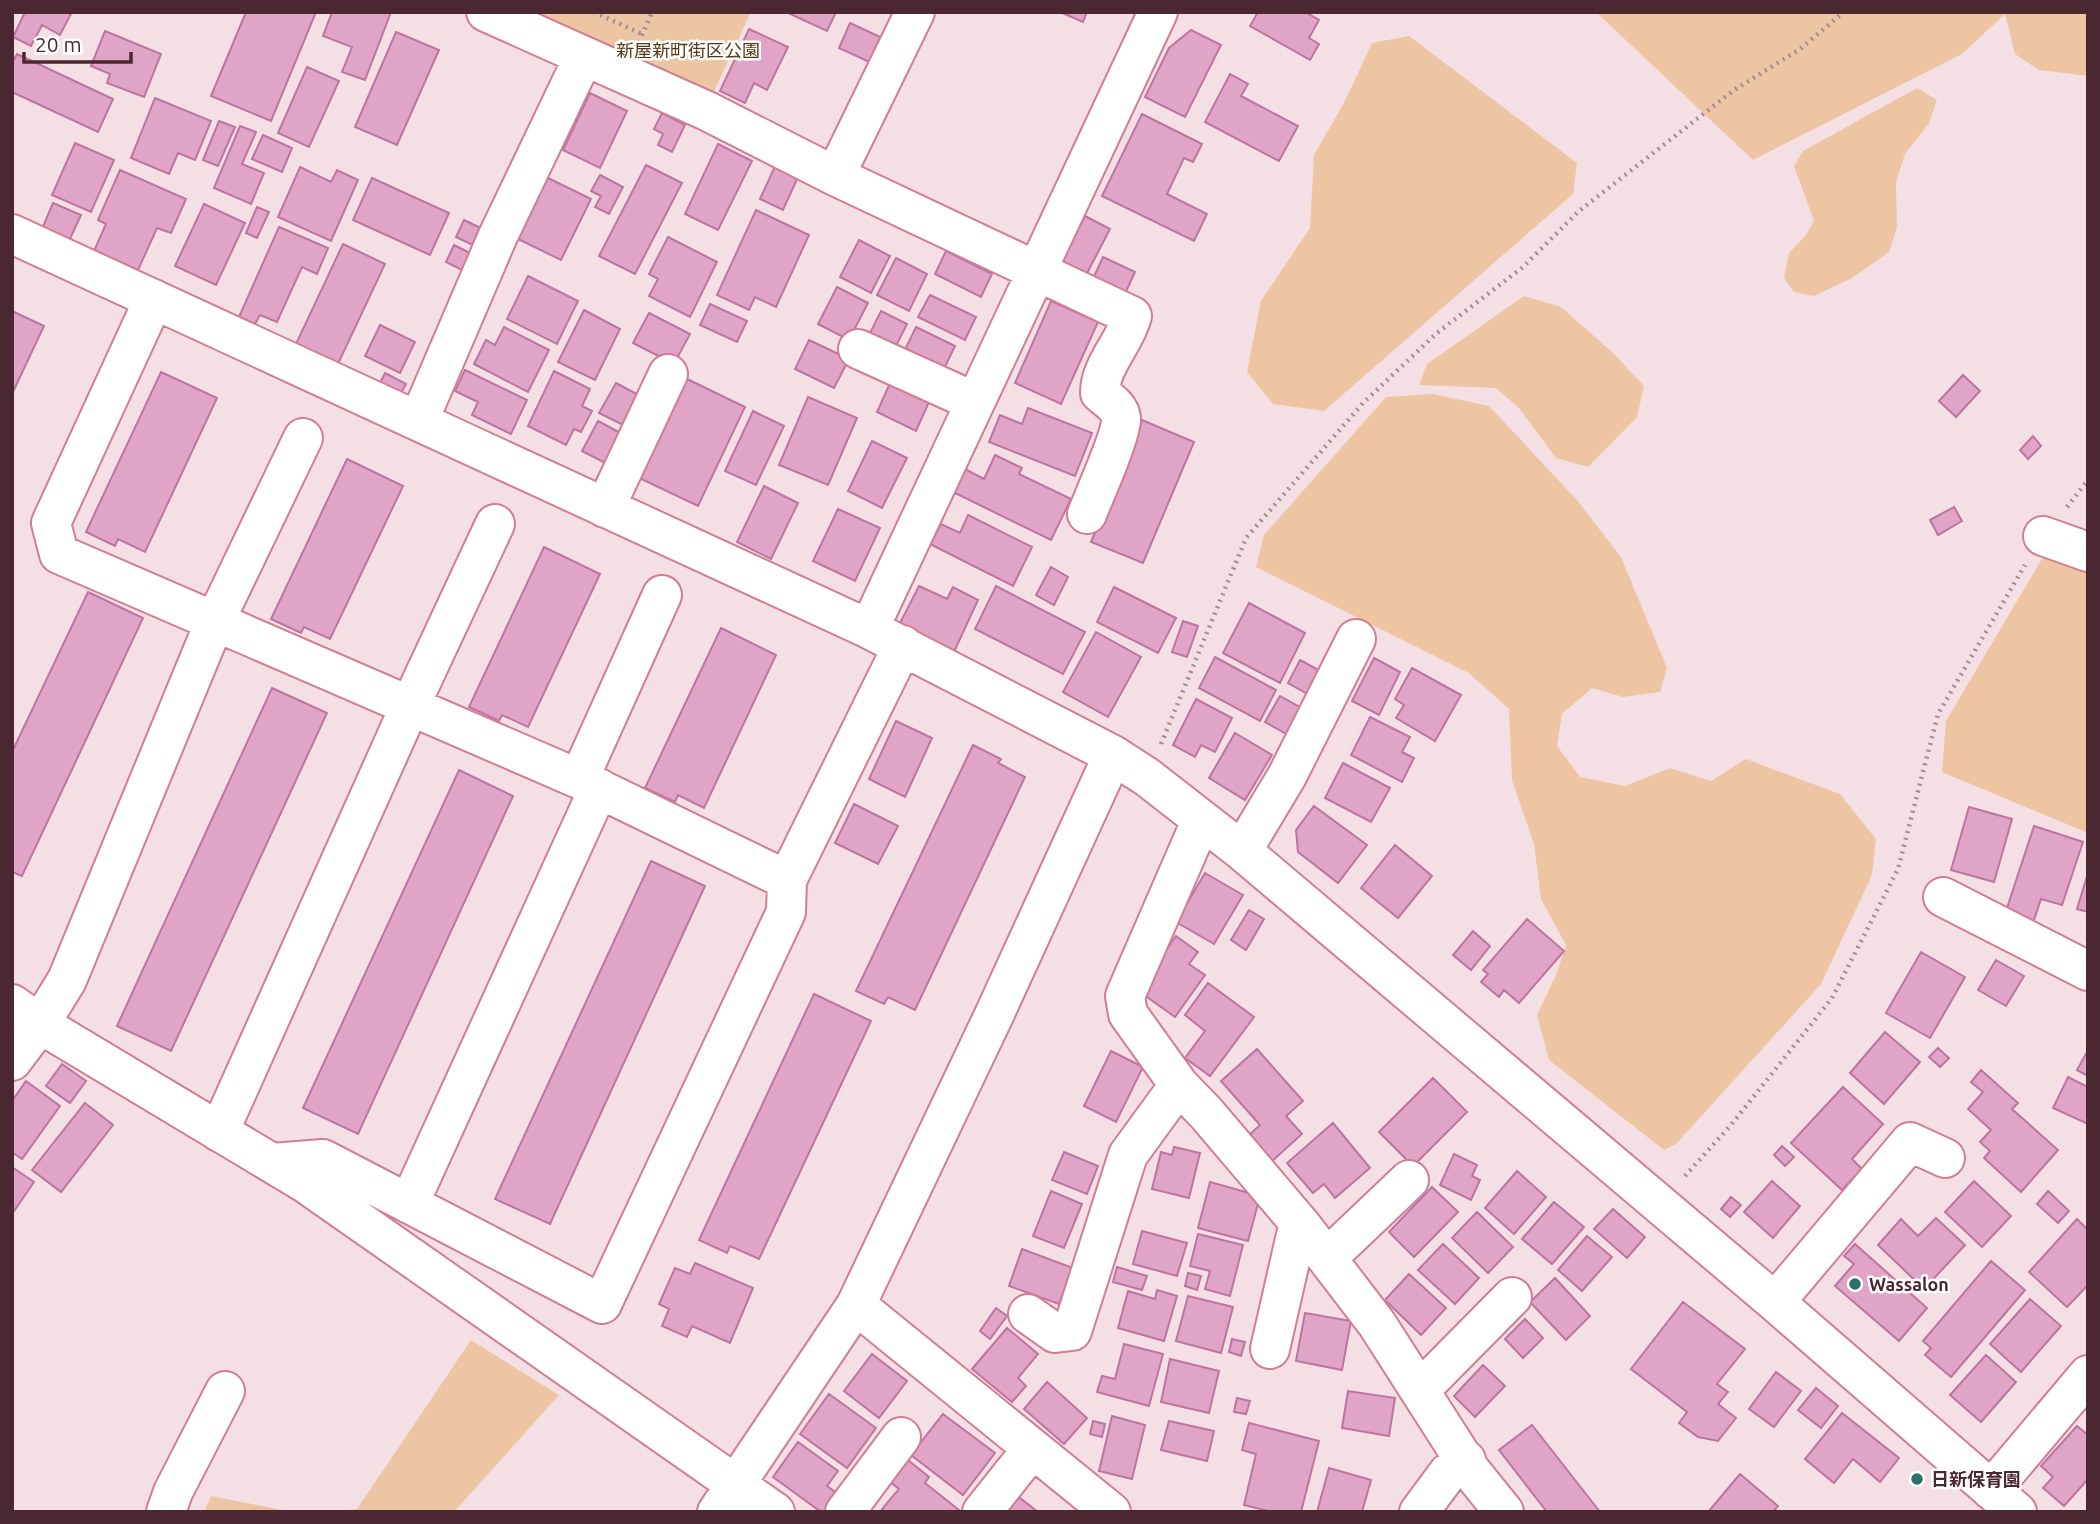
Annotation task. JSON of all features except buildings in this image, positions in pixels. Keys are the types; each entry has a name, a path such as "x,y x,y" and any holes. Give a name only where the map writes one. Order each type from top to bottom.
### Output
{"street":[{"path":"486,12 707,111 835,176 1132,316 1129,330 1100,380 1100,393 1118,409 1121,419 1115,443 1087,514"},
{"path":"835,176 915,12"},
{"path":"869,629 1157,12"},
{"path":"419,419 497,238 584,57"},
{"path":"12,234 419,419 903,645 1113,755 1147,777 1242,850 1775,1302 2004,1501 2088,1375"},
{"path":"154,299 51,523 59,554 589,783 787,880"},
{"path":"858,349 975,402"},
{"path":"606,508 668,374"},
{"path":"12,1061 26,1014 67,980 215,621 303,438"},
{"path":"219,1132 410,706 495,524"},
{"path":"2043,536 2088,552"},
{"path":"410,1204 589,783 662,595"},
{"path":"1242,850 1287,776 1356,639"},
{"path":"272,1163 323,1159 602,1304 786,912 787,880 903,645"},
{"path":"727,1498 856,1305 995,1013 1113,755"},
{"path":"1201,821 1125,996 1128,1014 1179,1085 1302,1226 1377,1324 1466,1460 1504,1512"},
{"path":"1943,897 2088,971"},
{"path":"26,1014 305,1183 727,1498 775,1512"},
{"path":"1028,1314 1055,1333 1072,1331 1128,1155 1179,1085"},
{"path":"1775,1302 1910,1142 1945,1158"},
{"path":"1326,1258 1409,1180"},
{"path":"1270,1349 1296,1235 1302,1226"},
{"path":"1420,1390 1511,1297"},
{"path":"856,1305 1111,1512"},
{"path":"166,1512 173,1492 225,1391"},
{"path":"845,1512 901,1437"},
{"path":"982,1512 1031,1449"},
{"path":"1419,1512 1448,1473 1466,1460"}],"path":[{"path":"594,12 642,34 652,12"},
{"path":"1147,777 1246,538 1363,403 1437,333 1523,267 1579,211 1724,97 1800,49 1844,12"},
{"path":"1660,1204 1731,1125 1832,998 1898,869 1938,714 2043,536 2088,480"}],"green space":[{"name":"新屋新町街区公園","path":"508,12 751,12 709,102"},
{"path":"1596,12 2088,12 2088,76 2039,70 2015,54 2005,14 1962,54 1753,160"},
{"path":"1409,36 1577,163 1573,194 1324,411 1273,404 1247,372 1261,301 1310,228 1314,155 1345,101 1372,43"},
{"path":"1917,88 1937,100 1929,123 1905,154 1896,182 1897,227 1889,252 1852,278 1814,296 1794,292 1784,278 1789,253 1806,235 1814,221 1794,166 1803,151"},
{"path":"1524,296 1561,307 1612,352 1644,386 1637,417 1588,467 1556,458 1519,408 1496,388 1419,385 1427,364"},
{"path":"1433,394 1489,406 1576,499 1621,557 1667,668 1660,692 1623,697 1592,688 1562,714 1557,746 1580,777 1625,786 1670,768 1711,781 1746,759 1840,794 1876,839 1872,875 1821,984 1676,1144 1664,1150 1549,1060 1537,1015 1556,975 1566,945 1541,899 1534,844 1512,780 1509,709 1469,673 1256,567 1264,535 1386,397"},
{"path":"2046,552 2088,568 2088,833 1942,772 1946,721"},
{"path":"471,1340 559,1395 454,1512 331,1512 357,1509"},
{"path":"211,1496 293,1512 204,1512"}],"place":[{"name":"Wassalon","path":"1855,1284"},
{"name":"日新保育園","path":"1917,1479"}]}
